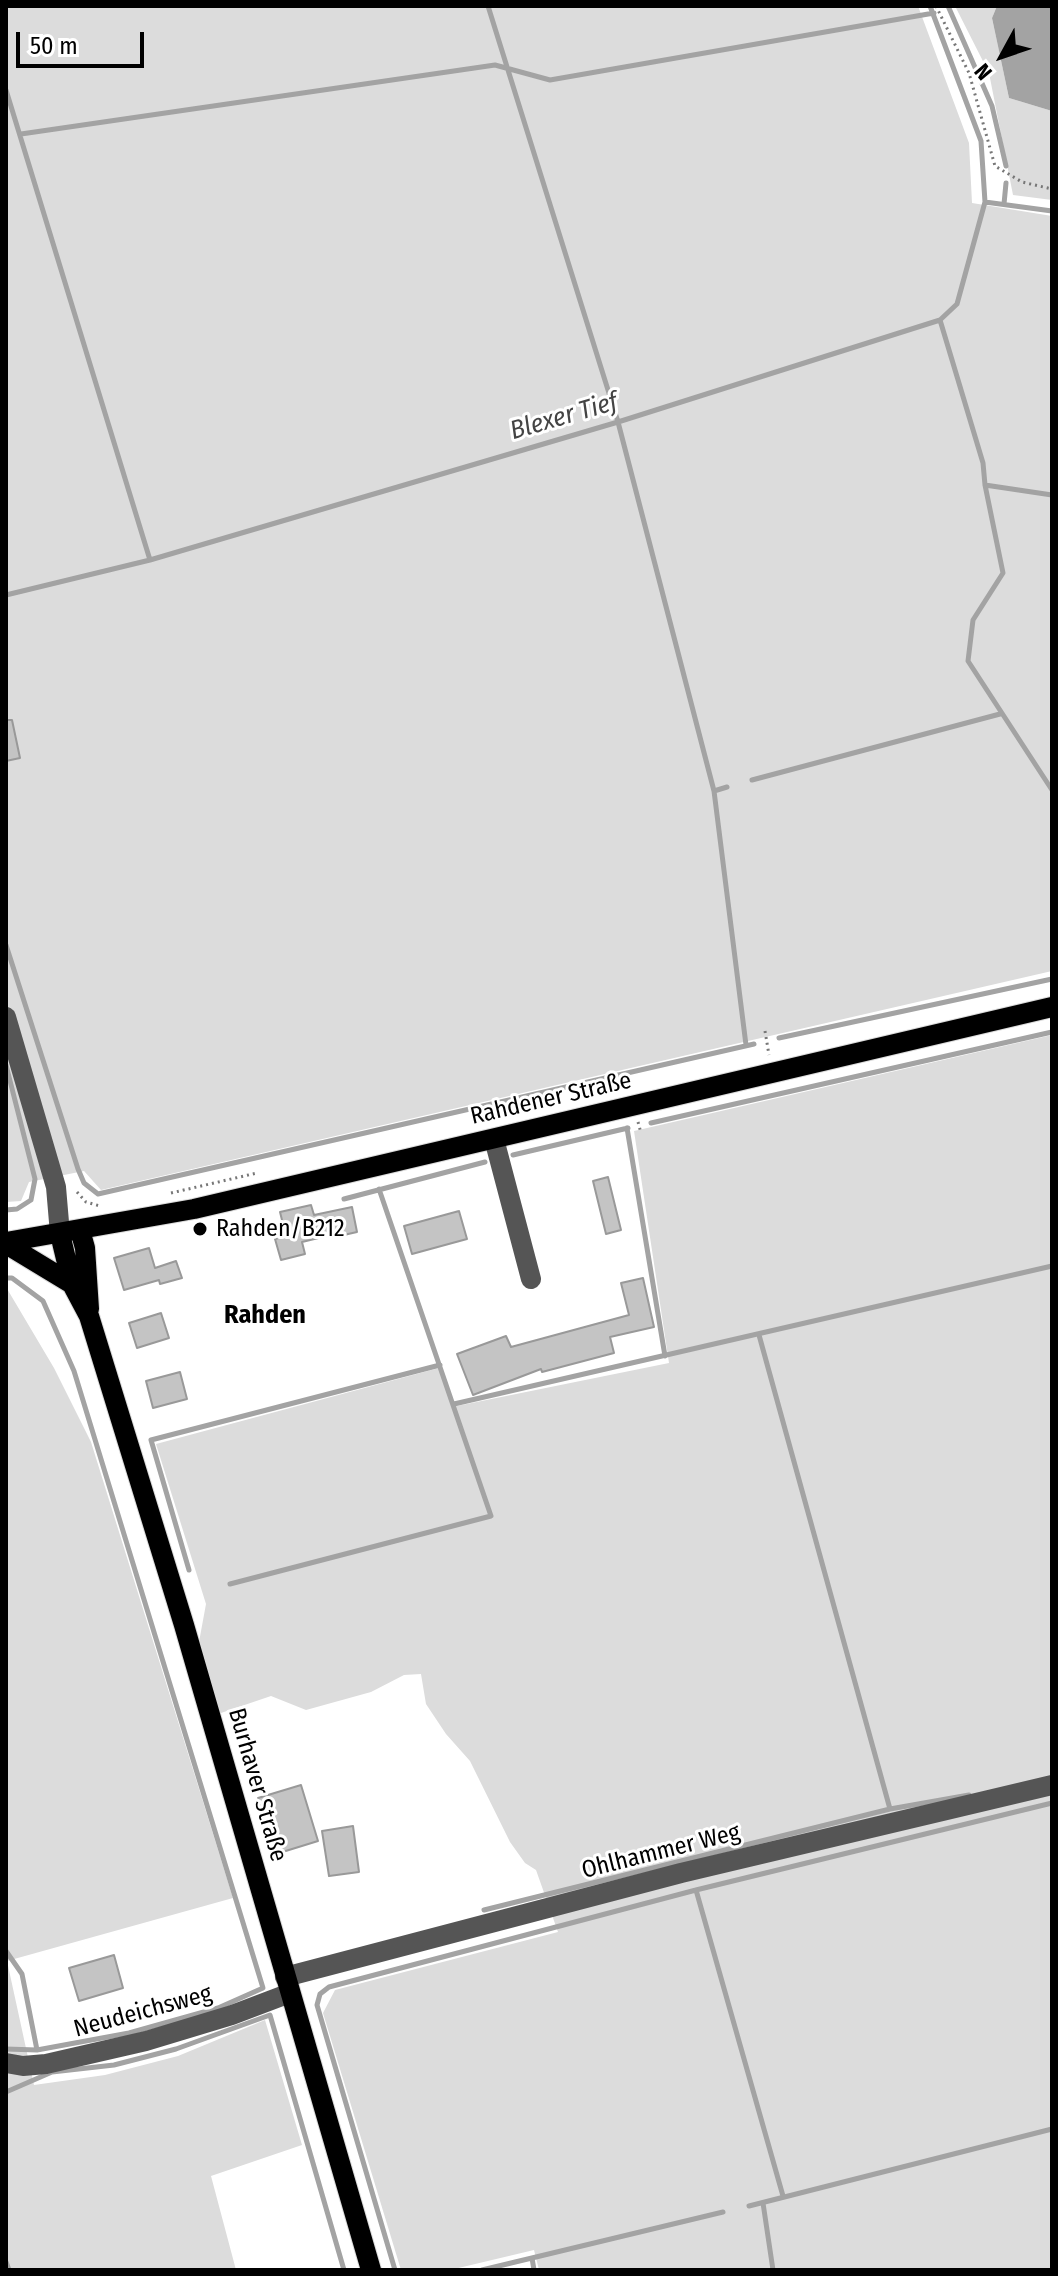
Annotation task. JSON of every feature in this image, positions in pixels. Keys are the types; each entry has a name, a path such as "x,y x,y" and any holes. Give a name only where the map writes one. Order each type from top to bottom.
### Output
{"main road":[{"name":"Rahdener Straße","path":"6,1243 194,1209 1052,1007"},
{"name":"Burhaver Straße","path":"70,1232 72,1284 89,1316 184,1625 371,2270"},
{"name":"Burhaver Straße","path":"70,1232 85,1248 89,1316"},
{"path":"6,1243 72,1284"}],"street":[{"name":"Burhaver Straße","path":"6,1017 70,1232"},
{"path":"494,1139 531,1279"},
{"name":"Ohlhammer Weg","path":"287,1985 666,1877 1052,1785"},
{"name":"Neudeichsweg","path":"6,2063 23,2066 46,2064 146,2041 232,2015 287,1985"}],"path":[{"path":"936,6 969,73 995,166 1022,182 1052,189"},
{"path":"765,1031 769,1056"}],"shaded area":[{"path":"6,6 918,6 969,143 972,203 1052,216 1052,971 101,1190 84,1171 29,1182 21,1201 6,1202"},
{"path":"955,6 997,6 992,18 1009,98 1052,111 1052,200 1013,195 989,73"},
{"path":"997,6 1052,6 1052,111 1009,98 992,18"},
{"path":"1052,1035 1052,2270 539,2270 534,2250 450,2270 401,2270 323,2013 335,1990 558,1932 536,1870 525,1863 510,1842 470,1761 446,1734 426,1704 421,1674 404,1675 371,1692 306,1710 271,1696 218,1714 199,1642 206,1604 156,1444 439,1368 452,1407 669,1363 634,1131"},
{"path":"6,1287 54,1368 91,1442 233,1898 7,1961 34,2085 105,2075 178,2056 265,2020 302,2145 211,2176 236,2270 6,2270"}],"building":[{"path":"6,720 12,720 20,758 6,761"},
{"path":"608,1177 621,1230 606,1234 593,1181"},
{"path":"311,1205 314,1215 352,1207 357,1232 302,1242 305,1254 281,1260 275,1239 286,1236 280,1212"},
{"path":"459,1211 467,1239 412,1254 404,1226"},
{"path":"149,1248 155,1268 176,1261 182,1278 160,1284 159,1280 124,1290 114,1258"},
{"path":"643,1278 654,1327 610,1337 614,1353 542,1372 541,1369 473,1395 457,1354 506,1336 511,1347 629,1315 621,1283"},
{"path":"161,1313 169,1338 137,1348 129,1323"},
{"path":"180,1372 187,1399 153,1408 146,1381"},
{"path":"301,1785 318,1841 276,1854 258,1798"},
{"path":"353,1826 359,1872 329,1876 322,1831"},
{"path":"114,1955 123,1988 79,2001 69,1968"}],"waterway":[{"path":"488,6 618,422 714,791 746,1045"},
{"path":"930,6 981,141 985,202"},
{"path":"948,6 992,106 1006,166"},
{"path":"21,134 495,65 550,80 934,13"},
{"path":"6,90 150,560"},
{"path":"1004,204 1006,183"},
{"name":"Blexer Tief","path":"6,595 150,560 618,422 940,320 957,304 985,202 1052,211"},
{"path":"940,320 983,463 1003,573 973,620 968,661 1052,790"},
{"path":"985,485 1052,495"},
{"path":"752,780 1000,714"},
{"path":"714,791 727,787"},
{"path":"6,945 78,1169 84,1183 98,1194 754,1044"},
{"path":"779,1038 1052,979"},
{"path":"651,1123 1052,1032"},
{"path":"6,1065 35,1179 31,1200 17,1209 6,1210"},
{"path":"627,1128 665,1356"},
{"path":"513,1155 628,1128"},
{"path":"344,1199 485,1162"},
{"path":"230,1584 491,1516 379,1189"},
{"path":"454,1404 1052,1266"},
{"path":"6,1278 12,1278 43,1301 74,1371 263,1988 218,2008 129,2033 37,2050 6,2049"},
{"path":"759,1335 890,1809"},
{"path":"189,1570 151,1440 440,1365"},
{"path":"484,1910 890,1809 969,1795"},
{"path":"395,2270 317,2005 320,1994 329,1987 696,1890 1052,1803"},
{"path":"696,1890 783,2196"},
{"path":"6,1951 22,1974 37,2050"},
{"path":"6,2092 52,2072 114,2065 176,2049 270,2015 344,2270"},
{"path":"749,2206 1052,2129"},
{"path":"763,2203 773,2270"},
{"path":"482,2270 723,2212"},
{"path":"532,2258 534,2270"},
{"path":"6,2262 9,2270"}],"place":[{"name":"Rahden/B212","path":"200,1229"}],"district":[{"name":"Rahden","path":"265,1316"}]}
